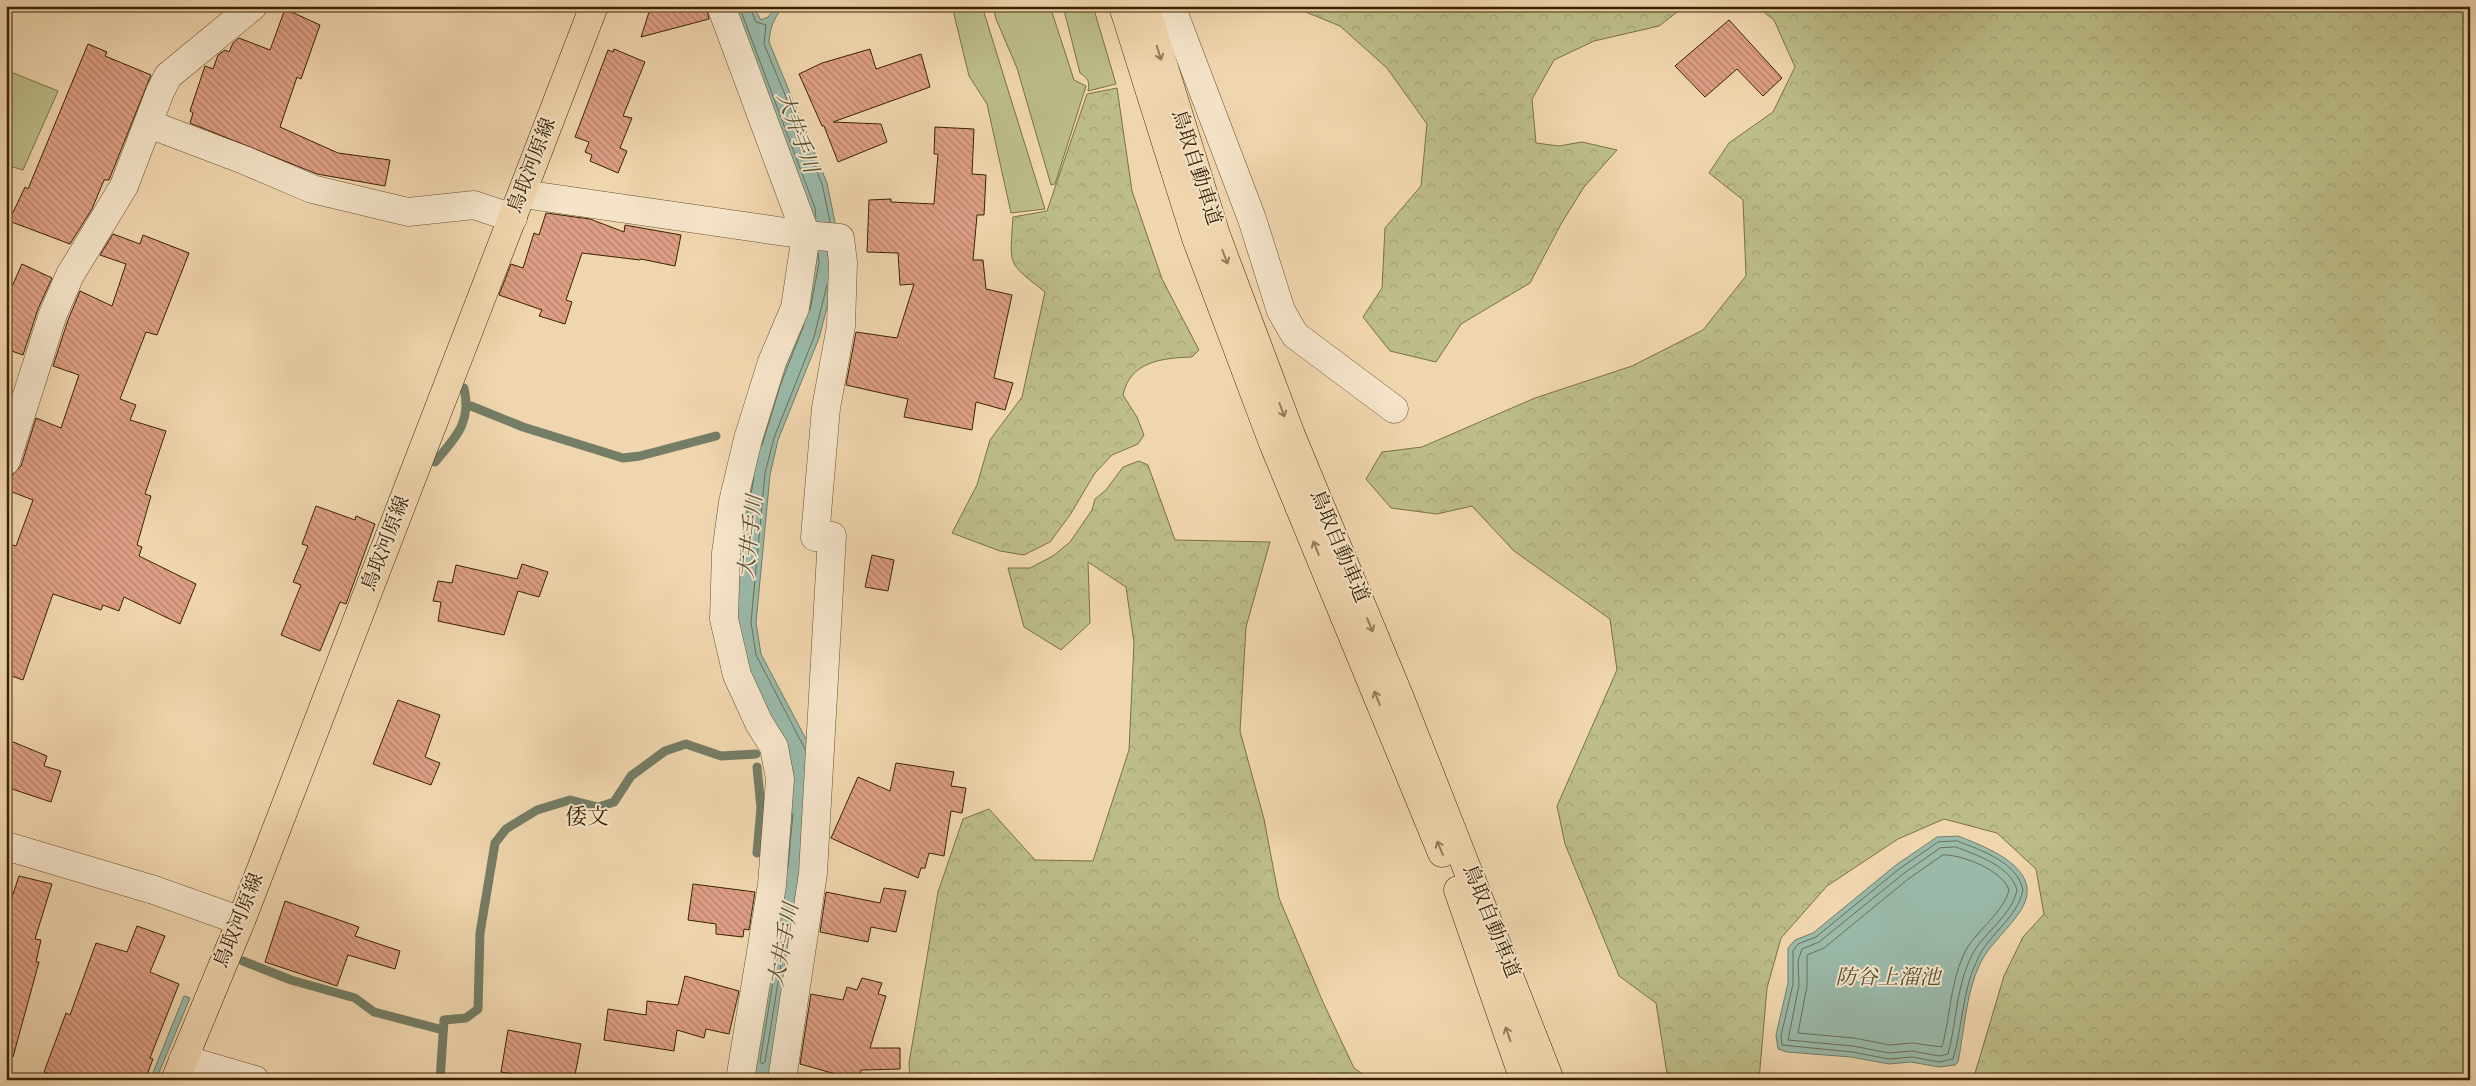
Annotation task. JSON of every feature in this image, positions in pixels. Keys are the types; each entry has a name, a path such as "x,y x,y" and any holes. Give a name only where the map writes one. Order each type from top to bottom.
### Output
{"main road":[{"name":"鳥取河原線","path":"179,1069 241,921 594,6"},
{"name":"鳥取自動車道","path":"1123,6 1203,257 1273,443 1457,889 1524,1080"},
{"name":"鳥取自動車道","path":"1144,6 1216,235 1291,434 1404,707 1550,1080"}],"street":[{"path":"6,461 53,314 70,275 124,186 168,76 253,6"},
{"path":"721,6 806,236 795,308 772,362 748,439 733,502 726,553 724,619 735,666 758,723 774,747 780,779 772,885 740,1080"},
{"path":"1171,6 1252,219 1281,311 1295,335 1394,409"},
{"path":"149,124 312,188 408,212 474,205 518,206 840,238 843,271 842,326 826,408 815,537 832,536 814,873 782,1080"},
{"path":"6,846 154,890 241,921"},
{"path":"179,1069 255,1080"}],"green space":[{"path":"952,6 982,6 1045,209 1011,213 987,104 969,76"},
{"path":"993,6 1050,6 1074,80 1086,86 1055,184 1051,185 1017,68 996,19"},
{"path":"1063,6 1093,6 1116,84 1088,91 1089,85 1087,79 1080,73"},
{"path":"1291,6 1685,6 1659,26 1594,41 1554,60 1532,99 1536,143 1559,146 1582,142 1617,150 1584,187 1561,224 1530,283 1461,324 1436,362 1390,351 1363,317 1382,288 1385,228 1421,186 1427,124 1387,68 1340,26"},
{"path":"1756,6 2470,6 2470,1080 1973,1080 2004,976 2023,937 2044,914 2036,869 1997,833 1944,819 1898,839 1827,886 1781,938 1767,988 1759,1080 1668,1080 1656,1003 1619,976 1565,844 1557,806 1617,670 1610,619 1514,551 1472,506 1437,514 1391,508 1366,479 1382,452 1422,447 1535,398 1632,366 1703,330 1746,276 1743,200 1709,173 1729,143 1773,112 1795,67 1774,20"},
{"path":"6,70 58,91 23,170 6,165"},
{"path":"1117,88 1132,191 1162,279 1199,350 1192,357 1159,360 1140,368 1133,375 1123,395 1137,417 1144,435 1138,444 1112,455 1095,473 1070,515 1050,542 1024,555 1000,551 952,533 977,485 990,440 1022,397 1045,292 1023,274 1013,262 1011,245 1013,217 1047,211 1087,94"},
{"path":"1139,461 1148,465 1175,540 1270,542 1246,627 1240,731 1264,819 1279,898 1322,1000 1354,1068 1371,1080 910,1080 909,1063 938,892 963,819 989,809 1035,860 1093,861 1129,750 1134,643 1126,587 1088,562 1090,623 1061,650 1024,627 1008,568 1030,568 1053,556 1070,542 1092,510 1095,499 1106,490 1123,467"}],"water":[{"name":"大井手川","path":"733,6 753,6 761,20 768,17 777,6 785,6 773,22 769,42 827,183 837,232 835,275 819,338 778,440 770,475 756,623 761,654 807,741 807,829 774,1080 746,1080 786,854 737,651 737,542 753,457 807,304"},
{"name":"防谷上溜池","path":"1958,836 1985,847 2011,863 2021,873 2026,885 2026,898 2019,913 1987,952 1977,970 1969,995 1958,1062 1955,1065 1939,1067 1911,1062 1889,1064 1851,1057 1787,1052 1778,1049 1776,1035 1788,983 1788,948 1795,940 1813,933 1896,865 1937,837"},
{"path":"184,996 190,998 156,1080 150,1080"}],"building":[{"path":"651,6 706,6 709,19 641,37"},
{"path":"285,9 320,25 301,79 297,77 280,127 338,153 390,160 385,186 317,174 190,123 193,113 190,111 205,66 213,69 218,55 225,50 229,52 233,43 239,38 270,50"},
{"path":"1729,20 1782,78 1763,96 1737,69 1705,97 1675,66"},
{"path":"88,44 107,52 105,56 151,75 109,180 104,180 92,209 70,244 9,221 25,187 28,189"},
{"path":"614,49 645,62 623,116 632,118 620,148 627,151 618,173 590,161 592,155 585,152 589,142 575,137 608,50 613,52"},
{"path":"870,49 876,69 921,54 930,87 833,122 881,124 887,142 838,162 824,126 822,126 799,74 822,63"},
{"path":"935,127 974,129 972,174 986,175 984,215 977,215 973,260 983,260 986,289 1012,295 994,378 1013,383 1005,410 976,402 972,430 904,417 908,399 846,385 856,332 897,338 914,284 900,285 898,253 867,252 869,200 891,199 891,202 934,204 938,154 934,154"},
{"path":"546,213 590,219 624,232 625,225 681,235 675,266 641,259 582,253 566,300 572,302 565,324 539,316 542,310 499,295 511,264 523,268 534,233 539,235"},
{"path":"113,234 140,244 143,235 189,253 157,335 146,332 120,399 136,405 130,420 166,431 145,494 151,496 137,545 142,547 139,556 196,584 180,624 124,597 119,611 103,605 101,610 53,594 23,680 6,674 6,543 16,546 33,500 7,490 13,474 21,466 36,418 61,428 79,375 53,366 80,291 112,306 126,264 100,255"},
{"path":"22,264 52,278 38,309 23,355 6,349 6,300"},
{"path":"316,506 355,520 356,516 375,524 346,604 340,602 320,651 281,635 301,585 293,582 308,546 302,544"},
{"path":"872,555 894,560 888,591 865,587"},
{"path":"522,564 548,572 539,597 518,591 504,635 438,621 441,602 433,601 438,581 452,583 456,565 517,579"},
{"path":"398,700 440,715 425,757 440,763 431,785 373,764"},
{"path":"6,739 47,756 44,766 61,771 51,802 6,787"},
{"path":"896,763 954,772 951,786 966,788 962,813 951,811 944,856 929,853 925,868 921,868 918,878 831,838 858,777 890,791"},
{"path":"19,876 52,884 35,939 41,940 36,962 39,962 13,1057 6,1056 6,915"},
{"path":"693,884 755,892 749,930 744,929 743,937 716,934 716,924 688,920"},
{"path":"884,888 906,891 896,932 871,927 868,942 820,932 826,892 880,903"},
{"path":"285,901 359,927 355,936 400,951 395,969 348,955 337,986 265,962"},
{"path":"137,926 165,936 150,972 179,984 150,1058 153,1059 145,1080 66,1080 44,1072 66,1013 70,1015 96,943 127,952"},
{"path":"685,976 739,991 729,1034 706,1029 704,1038 677,1030 674,1051 604,1040 608,1009 646,1015 647,1001 678,1005"},
{"path":"862,978 882,983 878,994 886,996 870,1048 900,1048 900,1069 861,1070 860,1076 846,1074 846,1077 800,1064 811,994 843,1000 847,987 857,990"},
{"path":"508,1030 581,1044 574,1080 546,1080 501,1072"}],"waterway":[{"path":"435,462 456,437 464,420 466,410 464,388"},
{"path":"471,406 523,427 623,458 640,456 716,436"},
{"path":"440,1080 444,1020 466,1018 478,1009 480,933 495,843 506,829 537,810 570,800 598,807 614,802 631,776 665,751 686,744 721,756 756,754"},
{"path":"757,767 761,808 757,853"},
{"path":"243,961 291,980 355,998 374,1012 443,1030"}],"district":[{"name":"倭文","path":"587,819"}]}
